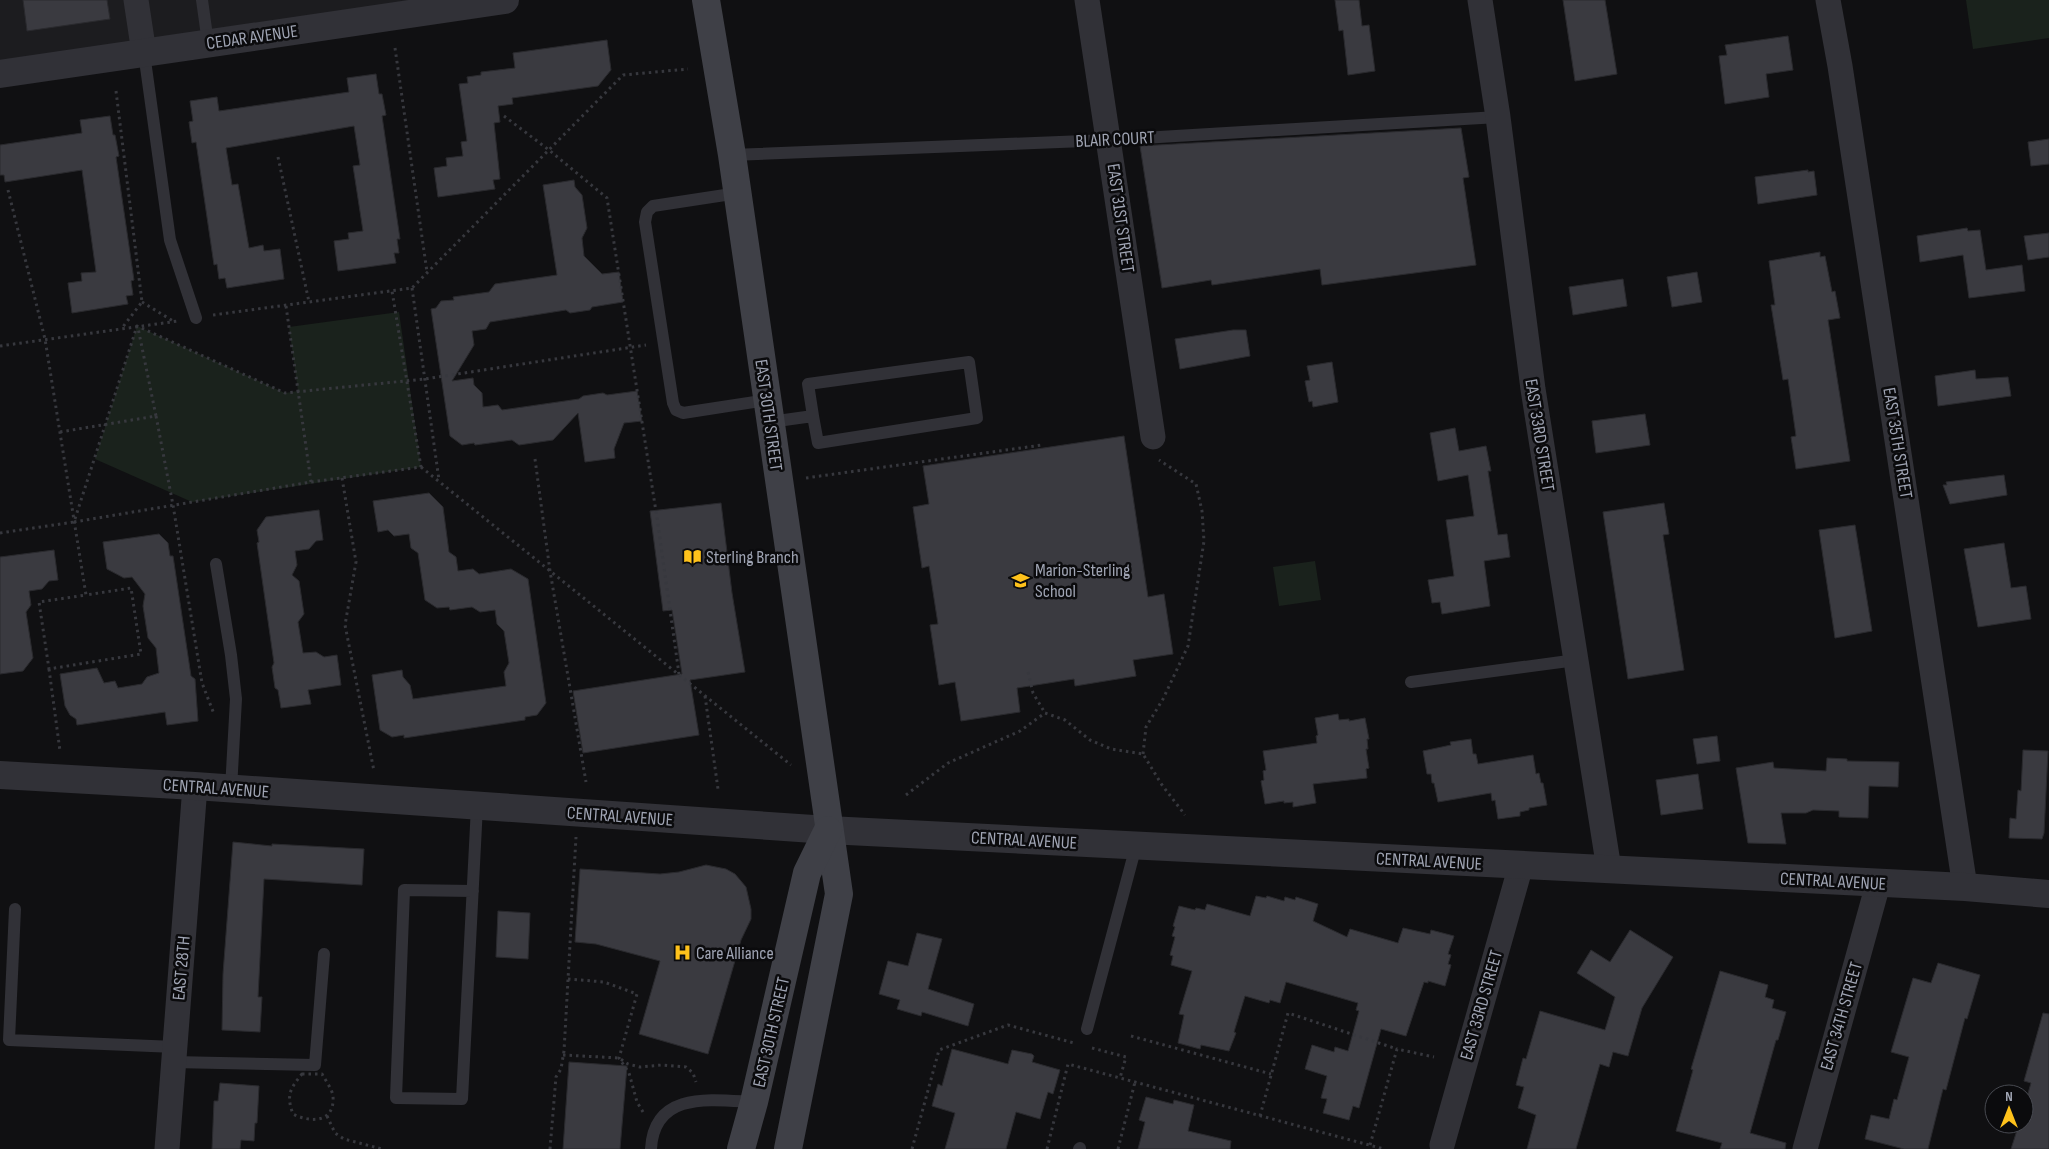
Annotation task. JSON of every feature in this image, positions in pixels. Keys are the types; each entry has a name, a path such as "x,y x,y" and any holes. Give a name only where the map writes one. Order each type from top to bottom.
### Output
{"main road":[{"name":"EAST 30TH STREET","path":"706,0 738,193 828,830 839,894 788,1149"},
{"name":"EAST 30TH STREET","path":"741,1149 754,1102 807,873 828,830"}],"street":[{"path":"136,0 144,53"},
{"name":"CEDAR AVENUE","path":"0,74 504,0"},
{"name":"EAST 31ST STREET","path":"1087,0 1153,437"},
{"name":"EAST 33RD STREET","path":"1480,0 1498,117 1532,389 1609,869"},
{"name":"EAST 35TH STREET","path":"1828,0 1840,66 1965,887"},
{"name":"CENTRAL AVENUE","path":"0,775 196,786 828,830 1965,887 2049,894"},
{"name":"EAST 28TH","path":"167,1149 196,786"},
{"name":"EAST 33RD STREET","path":"1442,1145 1521,865"},
{"name":"EAST 34TH STREET","path":"1805,1149 1878,884"}],"lane":[{"path":"202,0 208,43"},
{"path":"144,53 170,240 196,318"},
{"name":"BLAIR COURT","path":"732,155 1109,140 1498,117"},
{"path":"738,193 653,206 647,212 645,222 673,403 676,410 683,413 769,411 813,416"},
{"path":"969,362 976,418 818,443 813,416 808,384 969,362"},
{"path":"216,564 231,655 236,699 231,789"},
{"path":"1410,682 1576,660"},
{"path":"473,891 404,890 396,1098 462,1099 473,891 477,806"},
{"path":"1087,1029 1136,846"},
{"path":"15,909 9,1040 315,1065 324,954"},
{"path":"651,1149 658,1124 669,1110 680,1103 704,1099 754,1102"}],"path":[{"path":"395,48 427,272"},
{"path":"0,346 412,288 623,75 688,69"},
{"path":"116,91 142,302 122,328"},
{"path":"504,116 607,198 679,674"},
{"path":"278,157 309,302"},
{"path":"8,190 45,339 86,595"},
{"path":"412,288 439,481"},
{"path":"392,291 421,467 791,765"},
{"path":"142,302 173,321"},
{"path":"286,306 311,482"},
{"path":"137,326 285,393 425,379 664,343"},
{"path":"137,326 173,505 202,683 214,712 214,722"},
{"path":"74,522 137,326"},
{"path":"60,432 156,416"},
{"path":"1153,437 1154,456 1196,484 1202,511 1204,541 1200,578 1193,605 1188,646 1163,699 1146,728 1143,754 1162,785 1185,815"},
{"path":"802,478 1042,445"},
{"path":"535,459 550,571 586,782"},
{"path":"0,533 311,482 421,467"},
{"path":"342,478 356,562 345,625 374,771"},
{"path":"50,669 141,654 131,588 39,602 50,669 60,751"},
{"path":"1028,672 1033,693 1045,713 1065,720 1090,740 1111,749 1143,754"},
{"path":"705,696 718,789"},
{"path":"906,794 948,764 1020,731 1045,713"},
{"path":"550,1149 556,1077 561,1070 563,1055 576,836"},
{"path":"568,979 604,982 637,994 620,1058 629,1073 637,1102 646,1117"},
{"path":"1260,1116 1288,1013 1397,1049 1434,1057"},
{"path":"912,1149 940,1050 1008,1025 1080,1044"},
{"path":"1131,1036 1271,1074"},
{"path":"1089,1047 1126,1057 1120,1078"},
{"path":"1370,1145 1397,1049"},
{"path":"563,1055 620,1058 628,1064 640,1067 662,1065 686,1067 693,1073 698,1088"},
{"path":"1047,1149 1068,1064 1384,1149"},
{"path":"302,1074 322,1074 330,1088 333,1096 330,1110 326,1116 314,1120 303,1119 293,1114 288,1100 292,1086 302,1074"},
{"path":"1118,1149 1135,1082"},
{"path":"326,1116 335,1133 344,1139 382,1149"}],"shaded area":[{"path":"0,0 505,0 0,74"},
{"path":"1966,0 2049,0 2049,38 1973,49"},
{"path":"399,312 421,467 192,502 95,459 137,326 285,393 298,391 289,327"},
{"path":"1315,561 1321,600 1279,606 1273,567"}],"building":[{"path":"23,0 107,0 110,19 27,31"},
{"path":"1335,0 1359,0 1362,26 1369,25 1375,71 1348,75 1343,30 1339,31"},
{"path":"1563,0 1605,0 1617,74 1575,81"},
{"path":"1788,36 1793,70 1766,74 1769,97 1725,104 1719,56 1727,55 1725,45"},
{"path":"607,40 611,70 598,86 512,98 513,104 498,106 500,122 494,123 500,179 493,180 495,189 438,197 434,168 447,166 446,158 463,156 461,142 467,141 459,84 468,83 467,77 481,75 481,72 515,68 513,53"},
{"path":"376,74 379,94 382,94 386,115 382,116 400,239 397,239 399,253 394,253 396,263 338,271 334,241 349,239 348,233 363,231 353,166 360,165 354,126 226,148 232,185 238,184 249,248 263,245 264,251 280,249 284,279 227,288 225,278 219,279 217,264 214,265 196,142 192,143 189,122 193,121 190,101 217,97 219,111 349,92 347,78"},
{"path":"110,116 119,156 116,157 134,280 131,281 133,295 126,296 128,304 72,313 68,283 82,281 81,273 96,272 82,170 5,182 4,175 0,175 0,145 82,133 80,120"},
{"path":"1461,128 1469,177 1463,178 1476,265 1322,285 1320,269 1212,285 1211,280 1162,288 1140,146"},
{"path":"2049,139 2049,164 2031,166 2028,142"},
{"path":"1808,170 1808,172 1814,171 1817,195 1758,204 1755,177"},
{"path":"574,180 575,187 582,195 587,228 582,238 584,256 602,274 619,272 623,302 592,307 590,310 570,313 566,310 490,322 486,329 472,331 474,345 452,381 473,378 474,385 482,393 483,407 498,405 502,410 579,399 583,396 603,393 607,395 637,391 642,421 624,423 614,449 615,458 585,462 578,413 553,440 519,445 512,440 462,445 450,436 431,309 436,308 441,301 454,300 453,297 489,292 495,284 557,275 543,185"},
{"path":"1967,228 1968,231 1980,230 1986,270 2022,265 2025,291 1969,298 1963,255 1920,262 1917,236"},
{"path":"2049,233 2049,257 2028,260 2024,236"},
{"path":"1820,252 1820,257 1825,256 1832,292 1835,291 1840,318 1828,320 1850,461 1796,469 1791,437 1796,436 1788,379 1783,380 1771,305 1775,305 1769,261"},
{"path":"1697,272 1702,302 1672,307 1667,277"},
{"path":"1623,279 1627,306 1573,315 1569,287"},
{"path":"1233,330 1246,330 1250,356 1180,369 1175,339"},
{"path":"1332,362 1338,402 1313,407 1312,401 1309,402 1305,381 1310,380 1307,366"},
{"path":"1975,370 1976,379 2008,377 2011,396 1938,406 1935,376"},
{"path":"1645,414 1650,445 1596,453 1592,421"},
{"path":"1455,428 1459,451 1486,446 1491,471 1488,471 1498,535 1507,534 1510,557 1484,561 1490,606 1442,614 1440,602 1432,603 1428,580 1454,576 1446,520 1474,516 1468,475 1438,481 1430,433"},
{"path":"1124,436 1148,597 1164,594 1173,654 1133,660 1136,676 1075,686 1074,679 1017,688 1020,712 961,721 955,682 939,685 930,625 938,624 929,566 922,568 913,507 929,504 923,466"},
{"path":"2004,475 2007,495 1950,504 1943,485 1947,485 1946,482"},
{"path":"429,493 443,507 449,552 456,557 458,571 473,569 479,574 511,569 528,579 546,703 537,715 525,717 525,720 404,738 404,735 392,737 380,730 372,675 402,670 403,677 410,685 413,699 506,686 504,672 509,663 504,631 497,624 495,610 480,612 472,607 450,610 449,607 437,608 425,600 418,553 411,548 409,534 394,536 388,530 378,532 373,501"},
{"path":"721,503 732,593 745,672 690,680 699,735 583,753 573,691 682,674 672,610 663,611 650,511"},
{"path":"1664,503 1669,534 1663,535 1684,670 1628,679 1603,512"},
{"path":"319,510 323,540 316,541 309,549 295,551 297,565 292,575 299,581 304,614 298,622 303,653 316,652 324,657 337,655 341,685 308,690 311,704 281,708 278,690 275,688 272,667 274,663 257,543 259,542 257,530 266,517"},
{"path":"1855,525 1872,631 1835,638 1819,530"},
{"path":"159,534 168,543 170,556 173,556 191,676 195,679 198,721 167,725 165,712 77,725 76,719 70,715 65,706 60,674 97,668 104,683 115,681 118,688 142,684 147,677 159,673 156,648 148,638 143,606 145,594 132,577 124,578 107,569 103,542"},
{"path":"2004,543 2011,588 2026,586 2031,619 1978,627 1964,549"},
{"path":"54,550 58,580 49,581 42,589 29,591 31,605 26,612 33,658 23,671 0,674 0,557"},
{"path":"1338,714 1339,720 1349,719 1349,721 1365,718 1369,739 1367,739 1368,749 1366,749 1369,768 1366,769 1367,778 1313,784 1316,803 1293,807 1293,802 1284,803 1284,801 1265,804 1261,781 1264,780 1263,771 1266,770 1263,751 1317,743 1316,736 1318,735 1315,718"},
{"path":"1717,736 1720,761 1697,764 1693,739"},
{"path":"1471,739 1473,754 1476,754 1478,764 1533,755 1536,774 1539,773 1541,783 1543,783 1547,805 1529,808 1529,810 1520,812 1520,816 1498,819 1495,800 1492,801 1491,793 1438,802 1431,774 1427,774 1423,751 1451,745 1450,742"},
{"path":"2023,750 2048,751 2044,833 2042,839 2009,838 2010,818 2016,819 2018,790 2021,791"},
{"path":"1827,758 1847,759 1847,761 1899,762 1898,787 1869,786 1868,818 1839,817 1839,811 1813,810 1806,813 1781,813 1786,844 1748,843 1736,768 1773,762 1774,768 1826,771"},
{"path":"1698,774 1703,809 1661,815 1656,780"},
{"path":"233,842 272,846 272,844 364,849 362,885 264,879 258,997 262,997 260,1032 222,1030 223,974"},
{"name":"Care Alliance","path":"706,865 726,869 735,874 746,887 751,909 751,919 741,940 708,1054 639,1034 660,961 596,944 575,942 580,869 660,874 679,872"},
{"path":"1256,896 1266,898 1267,896 1284,901 1285,897 1295,900 1296,897 1318,904 1313,921 1347,937 1350,929 1398,943 1403,928 1430,934 1431,930 1454,936 1448,954 1451,955 1448,964 1451,965 1445,986 1428,981 1428,983 1424,982 1406,1036 1381,1029 1359,1108 1353,1106 1349,1120 1323,1113 1327,1099 1321,1098 1327,1076 1305,1069 1312,1045 1334,1052 1335,1047 1348,1051 1359,1011 1356,1010 1358,1003 1286,982 1280,1003 1270,1000 1269,1003 1245,996 1234,1032 1236,1033 1229,1051 1201,1045 1200,1049 1178,1043 1184,1015 1179,1014 1192,971 1171,965 1173,956 1170,955 1175,937 1172,936 1175,927 1173,926 1179,906 1195,910 1196,908 1205,910 1207,904 1250,916"},
{"path":"498,911 530,913 528,959 496,957"},
{"path":"1630,930 1673,957 1642,1008 1628,1056 1613,1052 1609,1067 1600,1064 1576,1149 1527,1149 1536,1115 1518,1108 1524,1087 1516,1085 1523,1058 1526,1059 1540,1011 1605,1030 1615,997 1577,973 1591,950 1610,962"},
{"path":"917,933 942,939 928,989 974,1004 968,1026 922,1012 921,1016 897,1009 900,1000 879,994 888,961 908,966"},
{"path":"1938,963 1980,975 1967,1019 1965,1018 1946,1090 1943,1089 1928,1149 1904,1149 1865,1139 1871,1115 1889,1119 1894,1099 1897,1100 1909,1057 1891,1052 1913,978 1931,983"},
{"path":"1720,971 1768,985 1765,997 1774,1000 1772,1008 1786,1012 1778,1040 1776,1040 1750,1133 1786,1143 1785,1149 1720,1149 1722,1143 1676,1131 1693,1070 1691,1069"},
{"path":"2043,1013 2049,1014 2049,1149 2011,1149 2016,1134 2034,1134 2034,1084 2024,1081"},
{"path":"952,1049 1008,1064 1012,1050 1032,1054 1034,1056 1032,1062 1060,1070 1053,1094 1048,1092 1040,1119 1016,1112 1006,1149 945,1149 955,1113 932,1106 938,1084 942,1086"},
{"path":"569,1062 627,1066 620,1149 563,1149"},
{"path":"220,1083 259,1086 254,1141 241,1140 240,1149 212,1149 214,1101 218,1101"},
{"path":"1146,1097 1173,1104 1174,1100 1194,1105 1188,1131 1231,1141 1230,1149 1138,1149 1145,1122 1139,1120"}],"place":[{"name":"Sterling Branch","path":"692,557"},
{"name":"Marion-Sterling School","path":"1021,580"},
{"name":"Care Alliance","path":"682,953"}]}
